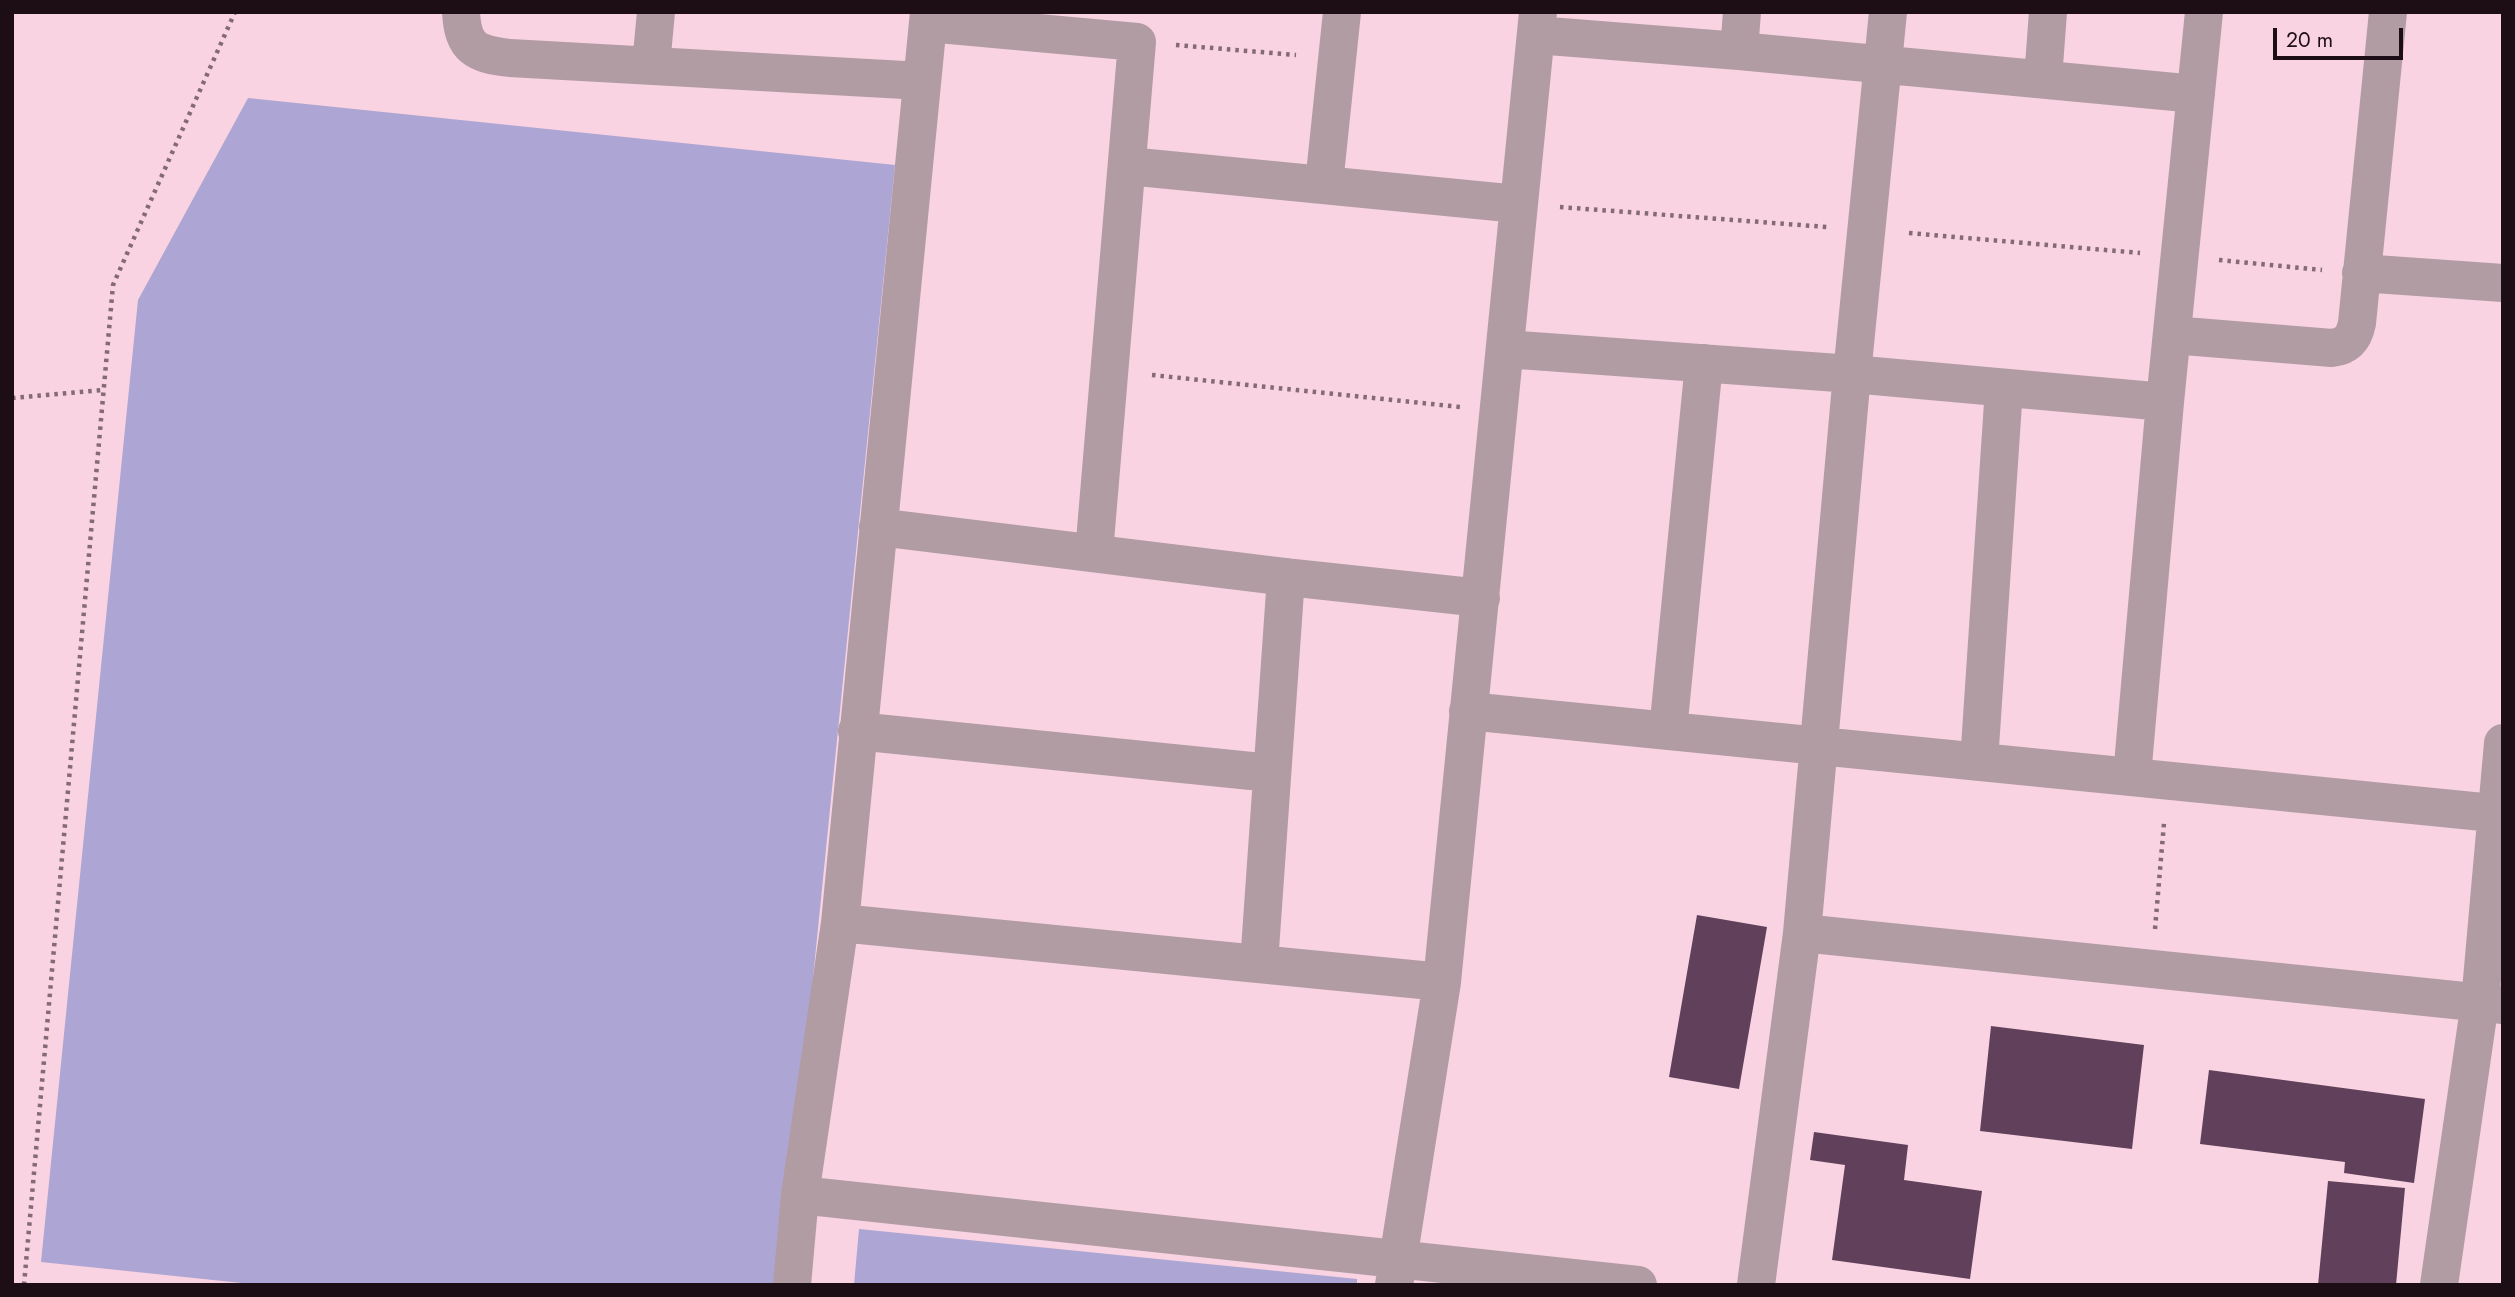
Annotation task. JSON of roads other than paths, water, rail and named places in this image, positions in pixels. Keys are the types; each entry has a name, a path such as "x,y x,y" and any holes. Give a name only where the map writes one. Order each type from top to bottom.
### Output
{"street":[{"path":"461,12 463,32 471,48 487,55 922,80"},
{"path":"652,65 656,12"},
{"path":"1324,184 1342,12"},
{"path":"1739,51 1742,12"},
{"path":"1756,1285 1802,933 1852,374 1888,12"},
{"path":"2043,79 2048,12"},
{"path":"2149,778 2165,402 2204,12"},
{"path":"2172,335 2343,346 2350,341 2355,333 2388,12"},
{"path":"792,1285 800,1195 840,923 929,18 1137,42 1094,553"},
{"path":"1396,1272 1442,982 1537,24 1739,51 2196,93"},
{"path":"1128,166 1518,204"},
{"path":"2361,273 2503,283"},
{"path":"1505,349 1852,374 2165,402"},
{"path":"1668,730 1704,363"},
{"path":"1979,762 2004,388"},
{"path":"878,527 1481,598"},
{"path":"1259,964 1286,577"},
{"path":"1468,711 2499,813"},
{"path":"857,731 1271,773"},
{"path":"2439,1285 2491,1003 2503,743"},
{"path":"840,923 1442,982"},
{"path":"1802,933 2491,1003"},
{"path":"800,1195 1396,1272 1638,1285"}]}
